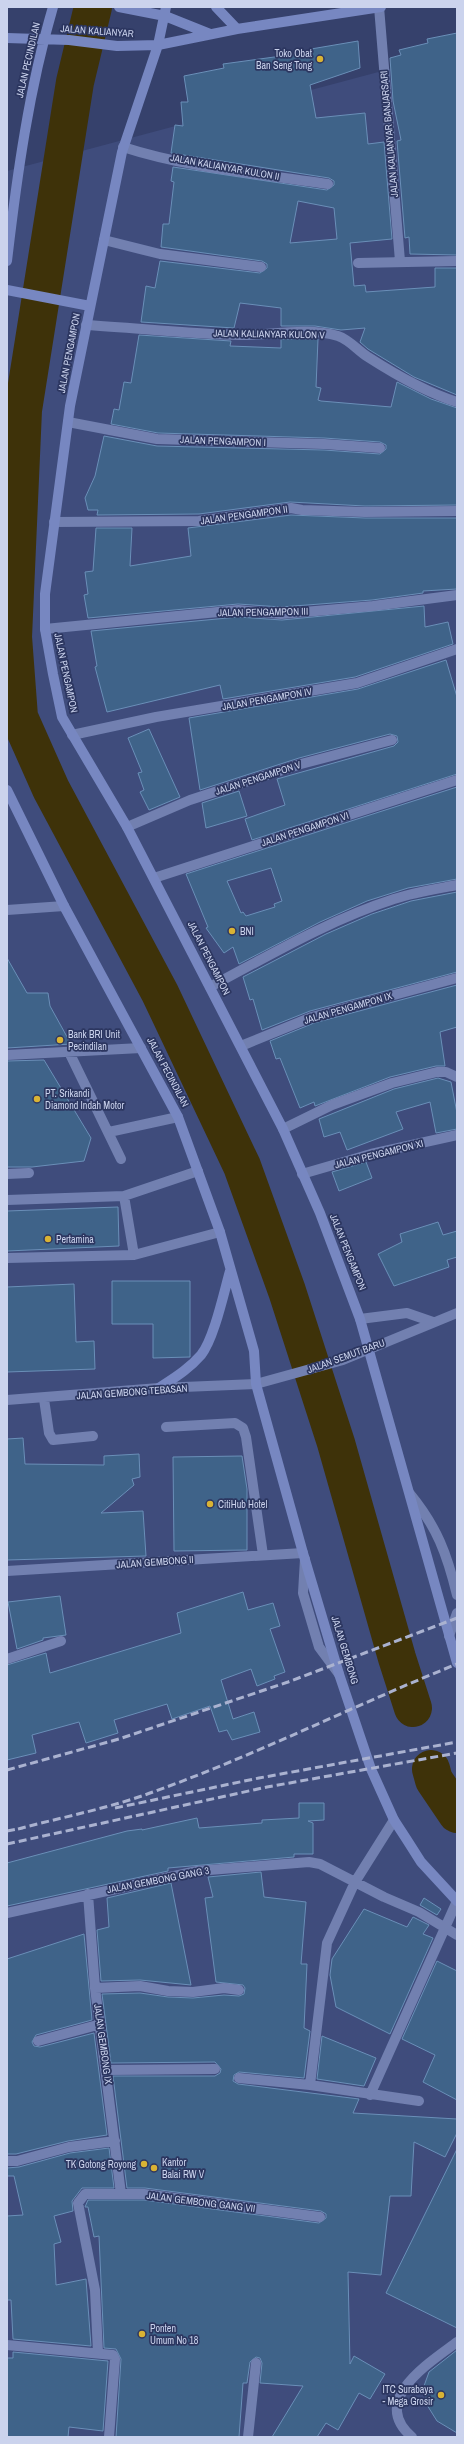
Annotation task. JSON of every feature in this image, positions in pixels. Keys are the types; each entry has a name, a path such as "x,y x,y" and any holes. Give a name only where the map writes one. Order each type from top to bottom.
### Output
{"main road":[{"name":"JALAN PECINDILAN","path":"7,261 10,204 28,111 53,7"},
{"path":"120,7 166,12 210,34"},
{"path":"216,7 237,29"},
{"name":"JALAN KALIANYAR","path":"7,38 69,40 117,46 158,45 237,29 380,7"},
{"name":"JALAN PENGAMPON","path":"166,12 158,45 123,147 86,325 68,422 54,522 45,594 45,629 62,717 127,827 284,1129 360,1319 369,1349"},
{"path":"7,290 90,306"},
{"name":"JALAN PECINDILAN","path":"7,790 64,906 178,1117 220,1232 254,1351 256,1384"},
{"path":"159,1388 188,1368 201,1355 208,1343 230,1271"},
{"path":"369,1349 457,1663"},
{"name":"JALAN GEMBONG","path":"256,1384 339,1674 371,1769 394,1820 421,1862 457,1901"}],"street":[{"name":"JALAN KALIANYAR BANJARSARI","path":"380,7 400,261"},
{"name":"JALAN KALIANYAR KULON II","path":"123,147 142,153 224,168 328,184"},
{"path":"104,240 160,254 261,267"},
{"path":"358,263 457,261"},
{"name":"JALAN KALIANYAR KULON V","path":"86,325 241,335 316,333 337,336 345,339 362,354 393,373 432,394 457,402"},
{"name":"JALAN PENGAMPON I","path":"68,422 157,439 324,444 380,448"},
{"name":"JALAN PENGAMPON II","path":"54,522 199,521 291,508 302,510 350,511 457,511"},
{"name":"JALAN PENGAMPON III","path":"45,629 238,610 281,614 373,606 457,595"},
{"name":"JALAN PENGAMPON IV","path":"72,734 357,683 457,649"},
{"name":"JALAN PENGAMPON V","path":"127,827 190,800 301,764 392,740"},
{"name":"JALAN PENGAMPON VI","path":"154,878 457,780"},
{"path":"210,987 312,933 348,917 394,899 457,885"},
{"path":"7,910 64,906"},
{"name":"JALAN PENGAMPON IX","path":"241,1046 312,1017 457,978"},
{"path":"7,1055 141,1048"},
{"path":"69,1052 121,1159"},
{"path":"284,1129 332,1105 392,1084 437,1072 446,1072 457,1077"},
{"path":"109,1132 178,1117"},
{"name":"JALAN PENGAMPON XI","path":"302,1174 371,1154 457,1135"},
{"path":"7,1200 124,1196 198,1171"},
{"path":"7,1174 30,1173"},
{"path":"124,1196 134,1256"},
{"path":"7,1258 134,1256 220,1232"},
{"path":"360,1319 407,1313 433,1322"},
{"name":"JALAN SEMUT BARU","path":"256,1384 295,1375 343,1360 457,1313"},
{"name":"JALAN GEMBONG TEBASAN","path":"7,1400 159,1388 256,1384"},
{"path":"44,1398 49,1433 53,1440 93,1436"},
{"path":"166,1427 236,1423 243,1428 246,1437 263,1555"},
{"path":"410,1494 430,1520 453,1563 457,1595"},
{"name":"JALAN GEMBONG II","path":"7,1571 263,1555 304,1556"},
{"path":"449,1636 457,1613"},
{"path":"7,1659 62,1640"},
{"path":"310,2085 327,1943 355,1882 394,1820"},
{"name":"JALAN GEMBONG GANG 3","path":"7,1912 197,1871 309,1862 320,1864 446,1926 457,1935"},
{"name":"JALAN GEMBONG IX","path":"88,1894 95,1988 107,2070 121,2194"},
{"path":"370,2095 457,1901"},
{"path":"95,1988 140,1986 168,1991 193,1992 224,1988 239,1990"},
{"path":"38,2042 101,2024"},
{"path":"107,2070 214,2069"},
{"path":"239,2078 310,2085 419,2101"},
{"path":"7,2161 17,2161 69,2147 115,2141"},
{"name":"JALAN GEMBONG GANG VII","path":"98,2353 95,2290 78,2203 81,2197 88,2193 144,2194 320,2217"},
{"path":"412,2437 398,2419 396,2409 401,2394 419,2371 457,2342"},
{"path":"7,2344 113,2355 115,2359 108,2437"},
{"path":"248,2437 256,2363"}],"shaded area":[{"path":"457,51 457,2437 7,2437 7,171"}],"building":[{"path":"457,33 457,255 410,254 409,237 405,238 397,141 401,140 393,101 390,58 401,55 399,50 428,43 427,39"},
{"path":"358,41 360,68 310,85 316,118 365,113 368,144 384,142 392,239 350,243 354,286 365,285 366,292 435,287 435,268 457,268 457,395 414,377 368,349 360,342 365,328 341,330 315,326 281,326 281,308 240,303 234,328 141,322 146,286 155,288 160,261 260,273 267,268 267,264 262,261 161,247 163,224 169,224 174,182 171,181 173,167 327,190 334,185 334,181 329,178 171,153 175,125 183,126 181,102 188,102 184,76 224,68 223,64 311,52 311,49","holes":["298,201 334,208 337,239 290,243"]},
{"path":"139,335 231,341 230,346 281,348 281,339 318,339 316,387 321,388 318,400 391,407 397,382 431,399 457,408 457,505 365,506 290,502 199,514 97,515 98,510 88,510 85,498 95,476 104,436 157,446 324,450 380,454 386,449 386,445 380,442 324,438 158,433 111,424 114,409 119,410 124,382 131,383"},
{"path":"291,515 365,518 457,518 457,589 423,591 423,593 372,600 281,607 238,604 88,618 84,595 88,594 85,572 93,571 96,528 132,528 130,566 191,556 188,528"},
{"path":"424,606 425,627 448,622 453,644 355,677 223,699 220,685 107,712 95,667 97,666 91,631 238,617 282,620"},
{"path":"446,660 457,697 457,774 252,840 245,819 285,805 277,779 394,746 398,742 397,736 390,734 299,758 200,790 189,718 358,689"},
{"path":"149,729 180,797 149,810 140,792 144,790 138,773 142,772 128,738"},
{"path":"457,787 457,879 408,888 367,901 320,922 239,964 233,947 224,953 206,928 208,927 186,874","holes":["271,868 282,901 274,904 275,907 246,916 243,912 241,913 227,881"]},
{"path":"239,791 247,816 206,828 202,803"},
{"path":"457,892 457,972 310,1011 262,1030 253,999 250,1000 243,977 326,934 372,914 411,901"},
{"path":"7,958 27,993 48,993 50,1006 71,1044 7,1048"},
{"path":"457,985 457,1027 440,1032 445,1066 436,1066 390,1077 315,1106 314,1102 300,1108 280,1058 276,1059 270,1041 314,1023"},
{"name":"PT. Srikandi Diamond Indah Motor","path":"44,1060 91,1138 84,1161 32,1167 7,1167 7,1061"},
{"path":"438,1078 451,1082 457,1113 457,1129 436,1133 430,1102 396,1112 403,1129 347,1150 340,1132 324,1137 319,1119 394,1089"},
{"path":"366,1162 372,1178 339,1191 332,1172"},
{"path":"118,1207 119,1246 7,1251 7,1211"},
{"path":"438,1222 443,1235 457,1231 457,1257 447,1260 449,1267 394,1286 378,1254 402,1242 400,1234"},
{"path":"112,1281 190,1281 190,1357 153,1358 153,1324 112,1324"},
{"path":"74,1284 76,1342 94,1341 95,1369 7,1372 7,1287"},
{"path":"23,1438 25,1464 104,1465 104,1456 139,1454 140,1477 132,1479 134,1485 101,1513 143,1511 146,1556 7,1560 7,1439"},
{"name":"CitiHub Hotel","path":"242,1456 247,1489 247,1550 174,1551 173,1457"},
{"path":"243,1592 248,1610 273,1603 280,1626 270,1629 285,1672 274,1676 275,1679 257,1686 251,1669 221,1680 233,1719 254,1712 260,1732 232,1740 227,1730 219,1732 210,1706 172,1719 167,1704 114,1720 118,1733 86,1743 79,1722 32,1735 36,1753 7,1760 7,1665 46,1653 50,1673 181,1633 177,1613"},
{"path":"60,1596 66,1635 43,1638 43,1640 17,1649 8,1602"},
{"path":"299,1803 324,1803 324,1820 308,1821 313,1823 313,1854 294,1854 294,1857 168,1868 168,1871 7,1906 7,1863 127,1831 142,1830 197,1818 199,1828 262,1823 262,1820 299,1818"},
{"path":"261,1872 264,1897 306,1902 301,1964 307,1964 304,2028 310,2031 304,2078 239,2072 234,2075 233,2081 238,2084 359,2099 353,2113 457,2119 457,2133 445,2157 414,2142 411,2196 390,2196 381,2275 348,2272 350,2364 354,2356 385,2374 370,2399 359,2393 338,2430 326,2423 317,2437 272,2437 303,2386 260,2383 262,2363 260,2358 256,2357 250,2362 247,2383 243,2383 239,2437 116,2437 121,2359 116,2349 104,2348 99,2236 94,2237 88,2207 85,2207 88,2200 144,2200 319,2223 326,2218 326,2214 321,2211 145,2188 127,2188 113,2076 215,2076 220,2073 221,2069 215,2062 111,2063 102,1994 140,1993 168,1997 193,1998 224,1995 239,1996 244,1994 245,1988 243,1985 216,1982 205,1898 213,1897 208,1877"},
{"path":"171,1883 191,1985 140,1980 101,1981 97,1930 109,1927 107,1898"},
{"path":"424,1898 441,1909 437,1915 420,1905"},
{"path":"364,1909 407,1927 413,1917 429,1925 423,1934 433,1938 390,2034 336,2007 330,1975 332,1959"},
{"path":"84,1934 92,2020 36,2035 32,2042 34,2046 40,2047 94,2033 107,2135 68,2141 16,2154 7,2154 7,1959"},
{"path":"437,1961 457,1971 457,2100 423,2082 435,2055 402,2039"},
{"path":"322,2036 376,2058 364,2086 317,2079"},
{"path":"109,2148 114,2188 82,2188 72,2201 73,2211 54,2216 61,2242 54,2244 56,2285 86,2279 91,2346 13,2339 11,2300 7,2300 7,2216 23,2215 14,2176 7,2176 7,2168 19,2167 70,2153"},
{"path":"457,2149 457,2328 386,2293"},
{"name":"ITC Surabaya - Mega Grosir","path":"457,2350 457,2433 437,2421 427,2405 424,2386 429,2372"},
{"path":"13,2352 108,2361 103,2431 69,2427 68,2437 7,2437 7,2358 13,2358"}],"waterway":[{"path":"93,7 75,82 23,410 13,637 19,717 51,789 160,993 242,1166 287,1291 336,1443 397,1658 413,1708"},
{"path":"431,1769 434,1780 457,1814"}],"railway":[{"path":"7,1770 119,1739 288,1682 457,1618"},
{"path":"18,1829 137,1798 191,1778 457,1664"},
{"path":"115,1808 259,1778 457,1742"},
{"path":"7,1844 267,1787 457,1753"},
{"path":"7,1831 23,1828"}],"place":[{"name":"Toko Obat Ban Seng Tong","path":"320,59"},
{"name":"BNI","path":"232,931"},
{"name":"Bank BRI Unit Pecindilan","path":"60,1040"},
{"name":"PT. Srikandi Diamond Indah Motor","path":"37,1099"},
{"name":"Pertamina","path":"48,1239"},
{"name":"CitiHub Hotel","path":"210,1504"},
{"name":"TK Gotong Royong","path":"144,2164"},
{"name":"Kantor Balai RW V","path":"154,2168"},
{"name":"Ponten Umum No 18","path":"142,2334"},
{"name":"ITC Surabaya - Mega Grosir","path":"441,2395"}]}
